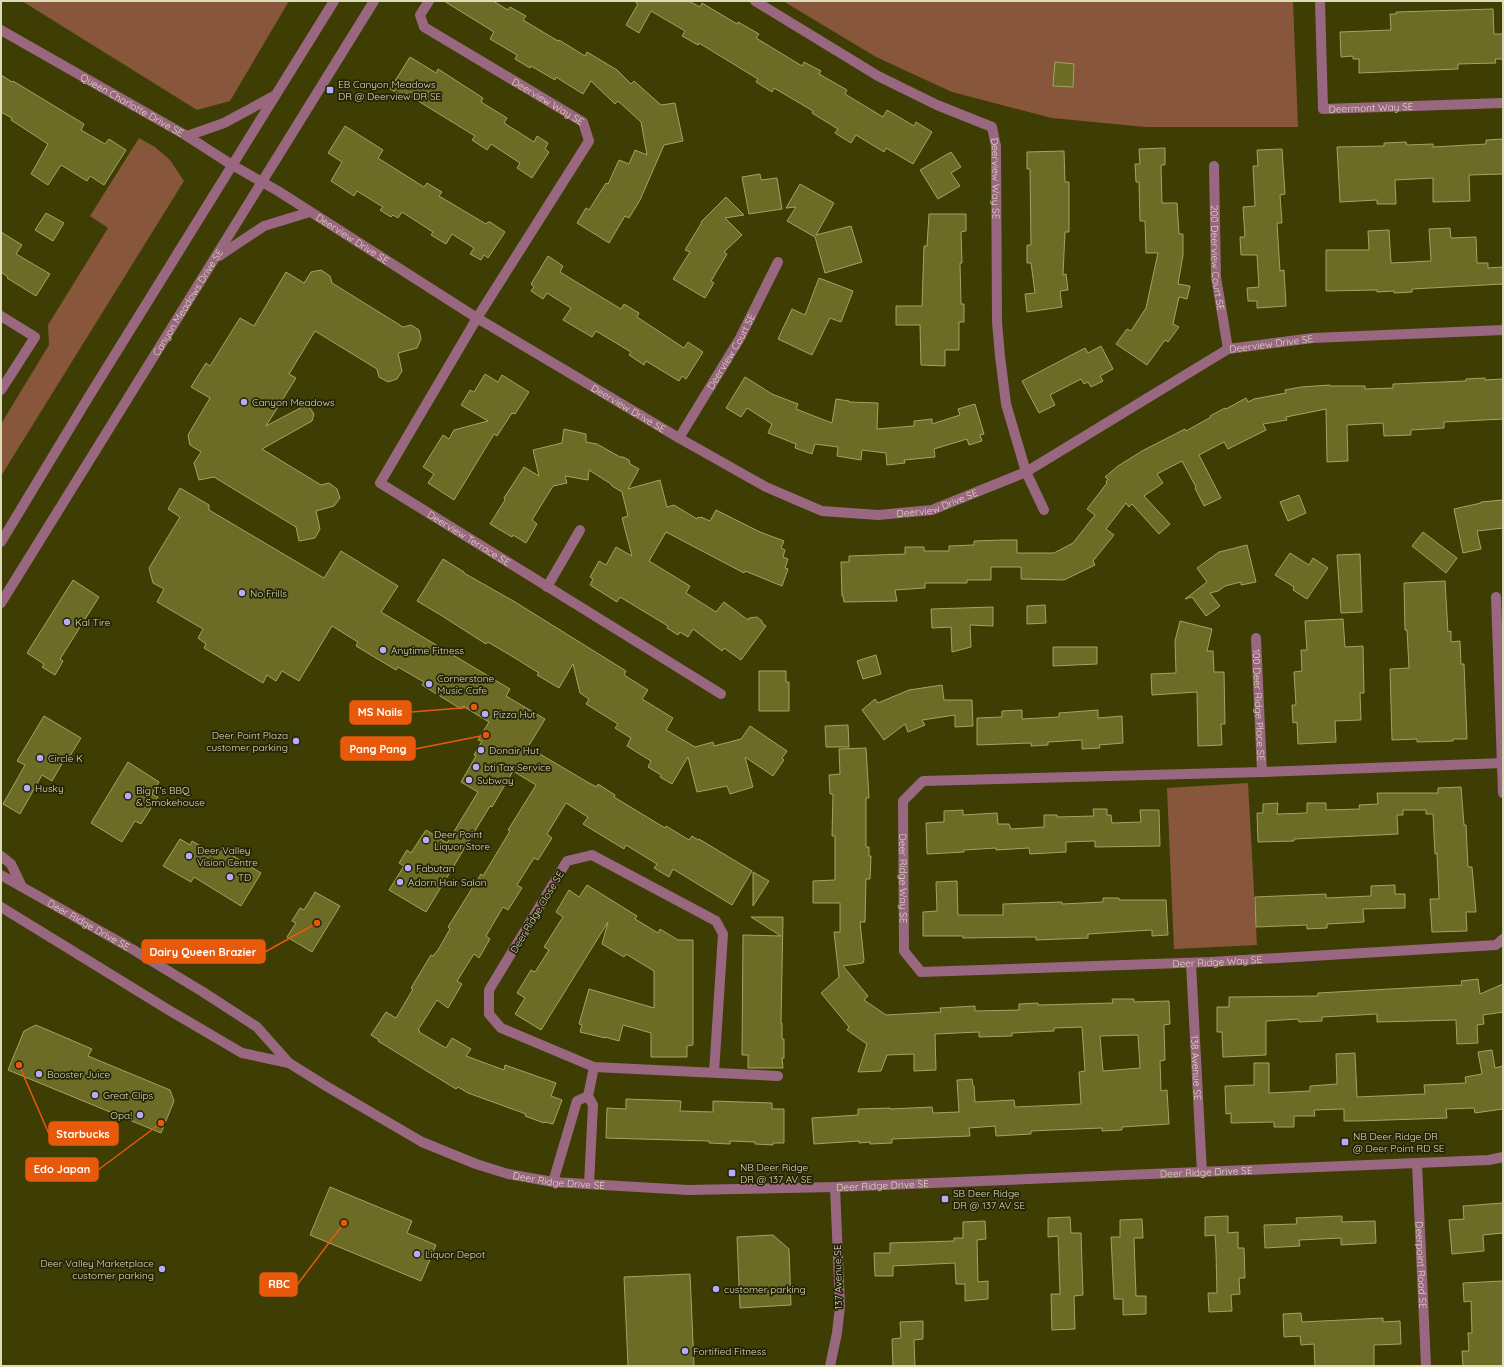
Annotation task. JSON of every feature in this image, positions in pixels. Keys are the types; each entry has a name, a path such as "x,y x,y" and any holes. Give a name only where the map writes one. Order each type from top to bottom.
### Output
{"street":[{"path":"1,542 334,1"},
{"name":"Canyon Meadows Drive SE","path":"1,603 216,259 374,1"},
{"name":"Deerview Way SE","path":"429,1 420,15 424,27 583,122 589,141 478,318"},
{"name":"Deerview Way SE","path":"755,1 878,76 937,105 992,127 996,146 998,322 1000,356 1006,404 1026,472"},
{"name":"Deermont Way SE","path":"1320,1 1323,109 1503,103"},
{"name":"Queen Charlotte Drive SE","path":"1,30 187,136 262,182"},
{"path":"187,136 224,123 275,96"},
{"name":"200 Deerview Court SE","path":"1214,166 1216,277 1228,349"},
{"name":"Deerview Drive SE","path":"262,182 478,318 680,438 766,487 822,511 878,515 932,510 1026,472 1228,349 1313,338 1503,330"},
{"path":"216,259 264,226 310,212"},
{"name":"Deerview Court SE","path":"680,438 740,338 778,262"},
{"path":"1,316 35,337 1,390"},
{"name":"Deerview Terrace SE","path":"478,318 380,483 722,694"},
{"path":"1026,472 1044,510"},
{"path":"547,587 580,530"},
{"path":"1496,597 1503,793"},
{"name":"100 Deer Ridge Place SE","path":"1256,638 1262,772"},
{"name":"Deer Ridge Way SE","path":"1502,763 1262,772 923,781 903,801 904,951 921,972 1191,963 1496,945 1503,939"},
{"name":"Deer Ridge Close SE","path":"714,1073 723,934 716,921 592,855 567,861 489,990 489,1014 500,1028 594,1067 714,1073 778,1076"},
{"path":"1,856 11,864 22,887"},
{"name":"Deer Ridge Drive SE","path":"1,875 138,953 251,1023 257,1027 289,1063 326,1086 422,1142 476,1164 508,1174 553,1182 688,1190 835,1187 1202,1173 1417,1164 1489,1160 1503,1157"},
{"name":"Deer Ridge Drive SE","path":"1,907 167,1010 242,1053 289,1063"},
{"name":"138 Avenue SE","path":"1191,963 1202,1173"},
{"path":"589,1184 593,1105 588,1096 594,1067"},
{"path":"553,1182 577,1101 588,1096"},
{"name":"Deerpoint Road SE","path":"1417,1164 1426,1366"},
{"name":"137 Avenue SE","path":"830,1366 837,1333 840,1306 835,1187"}],"shaded area":[{"path":"22,1 289,1 230,101 197,110"},
{"path":"783,1 1293,1 1298,127 1145,127 1052,118 952,92 876,57"},
{"path":"139,138 155,147 170,160 184,181 1,476 1,424 49,345 48,325 108,228 90,216"},
{"path":"1248,783 1257,945 1174,949 1167,788"}],"building":[{"path":"444,1 493,1 508,10 510,7 526,16 523,20 558,41 559,40 585,56 587,52 617,70 631,84 634,81 661,105 675,103 683,141 664,145 640,200 629,218 625,216 609,243 577,223 586,208 589,210 606,183 608,184 619,160 629,164 635,150 647,155 641,122 618,101 615,104 591,81 583,94 556,77 555,80 531,66 530,68 515,59 517,55 490,39 494,32"},
{"path":"634,1 689,1 700,7 702,3 737,24 738,22 759,34 756,38 802,66 804,62 821,71 819,74 847,90 845,94 883,117 887,110 914,126 916,122 932,132 913,164 886,148 884,152 856,135 851,143 835,133 838,129 812,113 813,111 774,88 772,92 756,82 758,79 699,43 698,45 682,36 685,31 651,11 639,33 626,25 638,4"},
{"path":"1493,9 1494,34 1503,34 1503,59 1495,59 1496,63 1458,64 1458,69 1359,73 1359,59 1353,59 1353,56 1341,57 1340,32 1391,30 1390,14 1396,14 1396,12"},
{"path":"410,57 436,73 438,69 483,98 481,102 507,118 504,123 534,142 537,136 548,143 545,149 549,152 532,178 517,168 520,163 491,144 487,150 472,140 475,136 407,94 405,98 390,89"},
{"path":"1055,62 1074,64 1073,87 1053,86"},
{"path":"1,75 84,124 81,130 105,144 109,139 126,150 104,185 90,176 87,181 61,165 48,185 31,174 48,144 11,120 12,118 1,112"},
{"path":"345,126 383,150 378,158 424,187 427,183 442,192 439,196 486,224 490,222 505,232 488,258 484,255 481,260 470,254 474,248 452,234 446,244 431,235 433,232 402,212 398,218 393,215 391,217 380,210 383,207 357,191 354,196 331,181 342,162 328,153"},
{"path":"1503,139 1503,174 1469,175 1470,201 1433,202 1433,178 1395,180 1396,204 1377,204 1377,200 1340,202 1337,147 1384,146 1384,143 1406,142 1407,145 1433,144 1433,147 1486,144 1486,140"},
{"path":"1165,148 1165,165 1161,165 1162,203 1177,203 1179,234 1183,234 1183,255 1178,284 1190,286 1187,299 1179,297 1173,324 1179,327 1168,342 1165,340 1147,365 1116,344 1127,329 1131,331 1146,308 1158,253 1146,253 1145,221 1140,221 1139,182 1136,182 1135,164 1140,164 1139,149"},
{"path":"1282,149 1285,194 1280,195 1282,223 1277,223 1280,271 1284,270 1286,306 1257,308 1257,301 1248,301 1247,288 1259,287 1257,255 1241,255 1240,237 1245,237 1243,207 1255,206 1253,166 1258,166 1257,150"},
{"path":"1064,151 1065,182 1069,182 1069,232 1065,232 1063,275 1066,274 1068,290 1060,291 1062,307 1027,312 1025,294 1035,293 1031,263 1027,263 1027,245 1031,245 1030,169 1027,169 1027,152"},
{"path":"951,152 961,167 951,173 960,186 938,199 920,170"},
{"path":"760,174 761,180 777,178 782,209 749,214 742,177"},
{"path":"800,184 834,203 816,235 851,226 862,262 825,273 815,237 787,221 796,207 786,208"},
{"path":"726,197 744,215 725,218 742,235 724,252 727,254 711,281 714,283 705,298 673,279 690,252 685,250 701,222"},
{"path":"46,213 64,223 53,241 35,230"},
{"path":"929,214 966,214 966,231 961,232 962,263 960,263 961,304 964,304 964,322 959,322 959,350 945,350 945,366 921,365 920,325 896,325 896,306 922,306 924,246 927,246"},
{"path":"1450,228 1451,238 1476,237 1477,263 1488,263 1488,268 1503,267 1503,284 1412,289 1412,292 1394,293 1394,291 1377,292 1377,290 1326,291 1326,250 1369,250 1368,231 1389,230 1391,263 1431,261 1429,229"},
{"path":"1,232 22,245 16,254 50,274 36,296 7,278 8,277 1,272"},
{"path":"548,256 563,266 560,272 621,309 624,304 639,313 637,317 684,348 688,342 703,352 686,379 682,376 679,381 646,361 644,365 629,355 631,352 596,331 592,337 563,320 571,308 547,293 543,299 531,291 534,287 531,284"},
{"name":"Canyon Meadows","path":"321,270 330,276 332,283 403,327 411,325 419,330 421,339 417,348 398,353 402,371 397,379 388,382 379,377 377,369 315,331 289,374 296,378 266,426 304,406 310,408 314,414 312,421 262,449 321,485 329,483 337,489 340,498 334,506 316,511 320,529 315,538 299,541 296,527 214,477 199,480 194,463 201,452 190,445 188,435 210,398 191,387 206,363 210,366 240,318 254,326 286,272 304,283 311,272"},
{"path":"819,278 853,291 841,322 830,318 812,355 778,339 792,309 805,315"},
{"path":"1101,346 1113,369 1100,376 1103,381 1091,387 1088,382 1084,384 1081,379 1050,395 1055,405 1039,413 1022,381 1085,348 1088,353"},
{"path":"485,374 498,382 502,375 529,392 515,414 512,413 497,436 494,434 454,500 428,483 434,474 423,467 443,435 449,439 454,430 488,421 461,405 470,390 474,392"},
{"path":"745,377 772,394 798,404 796,409 832,423 836,399 849,402 878,403 877,429 914,426 914,421 932,419 932,424 960,415 958,409 975,404 984,434 980,435 982,441 969,445 967,439 934,449 935,457 904,460 905,463 887,465 886,453 862,450 861,460 837,456 838,447 815,444 812,454 795,448 796,444 768,433 772,424 747,408 741,417 726,408"},
{"path":"1485,378 1485,380 1503,379 1503,419 1444,422 1444,428 1411,430 1411,435 1384,436 1383,423 1347,425 1348,461 1327,462 1326,409 1286,417 1287,420 1263,424 1266,430 1228,449 1224,442 1199,455 1221,498 1204,506 1182,461 1157,474 1163,483 1144,496 1170,524 1159,534 1132,504 1129,507 1126,503 1106,529 1114,535 1093,561 1095,565 1064,580 1021,579 1021,567 991,567 991,580 967,580 967,583 925,583 925,588 895,590 897,601 844,602 842,596 841,562 849,562 849,556 905,554 905,547 924,547 924,551 949,551 949,546 974,545 974,541 1003,540 1017,540 1017,553 1054,553 1073,543 1095,515 1087,509 1107,483 1106,482 1108,479 1105,477 1118,466 1142,451 1185,429 1186,431 1211,417 1210,416 1246,398 1248,402 1254,399 1286,393 1285,390 1301,387 1330,385 1365,386 1365,389 1393,388 1393,384 1466,381 1466,379"},
{"path":"564,429 586,434 586,442 597,444 620,457 629,460 630,464 639,469 628,489 660,480 667,507 674,505 697,519 698,517 701,517 710,521 716,510 760,532 784,541 781,548 785,550 783,557 788,559 785,568 788,569 782,586 745,571 744,573 666,532 649,561 690,586 686,593 716,612 724,602 748,620 749,618 757,617 762,621 762,623 766,626 741,660 724,648 722,651 693,629 688,637 680,632 678,635 667,628 668,626 620,597 617,602 590,585 593,579 590,577 599,561 606,565 616,547 632,556 622,518 628,516 622,492 589,470 588,480 565,476 567,483 553,486 532,520 537,524 526,543 513,535 512,537 490,524 505,500 504,498 524,467 539,476 533,450 562,443"},
{"path":"180,488 209,505 209,510 324,578 341,551 398,586 381,612 510,689 506,696 545,719 528,747 589,783 597,787 598,784 615,795 614,797 665,828 666,826 689,840 692,836 698,840 699,839 752,871 732,905 673,869 669,877 654,868 657,864 626,845 624,849 583,824 588,817 566,803 547,834 552,838 538,860 534,858 517,885 522,888 508,910 503,907 486,936 490,939 479,958 474,954 457,981 462,984 448,1008 437,1000 418,1030 446,1048 452,1038 471,1049 466,1056 504,1070 505,1065 556,1083 551,1096 562,1100 553,1124 544,1123 525,1116 526,1114 468,1093 458,1087 456,1089 378,1041 379,1040 371,1035 386,1012 396,1018 413,989 411,988 431,955 433,956 438,950 450,929 448,927 481,874 483,876 510,831 508,830 536,785 513,771 426,912 389,890 404,866 399,863 407,850 411,853 426,830 447,843 478,792 461,782 476,756 474,755 482,741 478,740 489,722 463,706 461,709 422,685 424,682 398,667 396,670 356,646 358,642 332,626 299,681 282,671 276,681 267,675 263,683 204,648 206,644 198,638 203,629 157,602 164,589 153,583 149,568 180,517 168,509"},
{"path":"1299,495 1306,513 1288,521 1280,502"},
{"path":"1503,500 1503,528 1477,531 1481,549 1463,553 1454,509 1481,502"},
{"path":"1423,532 1457,558 1446,573 1412,546"},
{"path":"1247,545 1256,582 1241,585 1241,582 1225,586 1218,591 1210,593 1220,606 1206,616 1192,597 1185,599 1207,582 1197,568 1219,552"},
{"path":"1290,553 1309,565 1313,558 1328,568 1307,599 1293,590 1294,587 1275,575"},
{"path":"1360,554 1362,612 1341,613 1337,555"},
{"path":"443,559 626,671 624,675 648,690 642,699 673,718 666,730 695,747 713,742 714,746 741,739 750,726 787,751 782,758 784,760 773,776 745,757 753,787 730,794 727,786 697,792 688,757 672,784 660,777 661,775 648,767 651,761 627,746 631,738 615,728 618,724 586,704 589,699 580,693 573,664 559,688 537,675 539,673 515,658 488,642 486,644 417,601"},
{"path":"73,580 99,597 60,659 63,661 55,675 42,667 44,664 27,653"},
{"path":"1445,581 1448,632 1451,631 1451,642 1460,641 1461,664 1464,664 1467,739 1417,742 1417,739 1392,740 1390,669 1409,668 1407,630 1405,630 1404,583"},
{"path":"1045,605 1046,623 1027,624 1027,606"},
{"path":"993,607 993,626 970,625 971,647 952,652 951,627 932,628 931,609"},
{"path":"1343,619 1345,647 1363,646 1364,693 1360,693 1361,720 1335,721 1336,742 1298,744 1297,722 1293,723 1292,705 1296,705 1294,672 1302,671 1301,650 1307,650 1305,621"},
{"path":"1180,621 1212,629 1207,651 1213,651 1214,672 1224,672 1225,724 1221,724 1222,745 1198,746 1197,692 1152,695 1151,674 1176,673 1175,641"},
{"path":"1053,647 1097,647 1097,664 1053,666"},
{"path":"876,655 881,674 863,679 857,661"},
{"path":"759,671 786,671 786,682 789,682 789,711 759,711"},
{"path":"942,685 944,700 972,700 973,726 955,727 955,715 922,720 925,725 908,732 905,724 884,740 862,710 875,699 878,703 909,690"},
{"path":"1022,710 1022,719 1059,717 1059,713 1098,710 1098,718 1122,716 1123,743 1099,745 1100,748 1082,749 1082,740 1048,742 1048,745 1031,746 1031,743 977,745 977,718 1002,717 1002,711"},
{"path":"44,716 81,738 70,756 67,755 52,781 42,775 20,814 3,804 25,765 17,761"},
{"path":"848,725 849,747 826,747 825,726"},
{"path":"866,748 869,798 866,798 866,847 869,847 869,856 871,856 870,879 866,879 865,922 860,922 864,960 863,963 843,966 868,996 864,1000 886,1015 941,1012 940,1008 975,1006 975,1011 1019,1010 1019,1004 1038,1003 1038,1005 1113,1003 1112,999 1134,999 1134,1002 1169,1001 1170,1024 1164,1025 1165,1060 1160,1061 1161,1091 1167,1090 1169,1124 1122,1127 1122,1130 1102,1131 1102,1128 1031,1131 1031,1134 996,1136 995,1126 969,1128 970,1136 892,1139 892,1143 870,1144 870,1142 859,1143 859,1141 814,1144 812,1118 858,1115 858,1109 932,1107 933,1113 959,1112 957,1080 972,1079 975,1102 1014,1100 1015,1107 1081,1104 1079,1072 1085,1071 1082,1027 1054,1028 1054,1031 1012,1033 1012,1036 979,1037 979,1032 935,1034 936,1070 914,1071 914,1054 887,1055 881,1071 858,1072 867,1044 847,1030 849,1027 821,993 839,977 834,932 840,932 840,903 813,903 813,881 835,880 835,836 832,836 833,794 830,794 829,775 840,774 839,749","holes":["1138,1035 1140,1068 1103,1071 1100,1036"]},
{"path":"128,762 159,782 152,794 158,797 141,824 135,821 122,842 91,823"},
{"path":"1461,787 1464,825 1466,825 1468,867 1472,867 1476,912 1466,912 1467,931 1432,932 1430,899 1439,899 1437,853 1435,854 1433,814 1426,814 1426,810 1403,810 1403,815 1397,815 1398,834 1258,842 1257,813 1263,813 1263,804 1278,803 1277,814 1307,813 1307,803 1326,803 1326,810 1360,809 1359,805 1378,804 1377,793 1438,793 1438,788"},
{"path":"1093,809 1107,809 1107,815 1111,815 1112,823 1141,822 1140,810 1159,810 1160,846 1095,847 1095,841 1066,842 1066,852 1030,854 1029,848 996,850 996,848 964,850 964,852 927,854 926,823 944,822 944,811 963,810 963,815 997,813 998,824 1009,824 1011,829 1044,827 1044,815 1057,815 1057,817 1094,816"},
{"path":"180,839 190,845 192,841 216,855 220,848 261,873 241,906 194,877 191,882 163,866"},
{"path":"753,872 769,881 753,906"},
{"path":"957,881 958,915 1003,915 1003,904 1103,902 1103,898 1119,898 1119,900 1166,900 1168,935 1152,936 1152,930 1088,934 1088,938 1036,940 1036,937 963,938 963,936 923,936 923,912 937,911 936,882"},
{"path":"587,885 637,916 635,919 658,933 660,929 678,940 693,940 693,1045 687,1046 687,1057 651,1057 651,1033 623,1025 619,1041 580,1032 582,1025 579,1024 589,989 654,1008 654,971 626,954 624,957 602,944 608,922 541,1030 515,1014 525,998 517,993 531,970 535,972 549,950 544,947 563,917 556,912 569,890 579,897"},
{"path":"1395,885 1395,894 1405,894 1405,908 1363,909 1364,922 1327,924 1327,928 1307,929 1307,925 1256,927 1255,897 1326,894 1326,898 1371,896 1371,886"},
{"path":"315,892 340,906 312,952 287,937 296,923 292,921 300,908 304,910"},
{"path":"751,917 783,917 781,1023 782,1039 784,1039 784,1058 782,1058 783,1068 748,1068 748,1055 742,1055 743,935 781,936"},
{"path":"1478,979 1480,994 1503,984 1503,1012 1483,1015 1484,1024 1477,1025 1478,1043 1457,1044 1456,1020 1377,1022 1377,1014 1322,1017 1322,1021 1299,1022 1298,1019 1266,1021 1266,1055 1223,1057 1222,1032 1217,1032 1217,1007 1229,1007 1229,997 1318,996 1318,993 1462,985 1461,981"},
{"path":"36,1025 92,1049 88,1056 170,1090 174,1101 161,1133 8,1070 24,1031"},
{"path":"1492,1050 1495,1068 1503,1066 1503,1109 1475,1113 1474,1108 1446,1109 1447,1118 1357,1121 1344,1121 1344,1109 1314,1110 1315,1116 1294,1116 1294,1127 1274,1127 1274,1122 1231,1123 1231,1113 1226,1114 1225,1086 1254,1085 1254,1063 1269,1063 1269,1093 1310,1091 1310,1086 1337,1084 1336,1054 1355,1053 1357,1097 1425,1094 1424,1085 1466,1083 1465,1077 1482,1074 1478,1052"},
{"path":"626,1099 681,1101 680,1111 713,1112 713,1101 772,1103 772,1109 784,1109 784,1143 773,1143 773,1145 755,1144 755,1142 730,1141 730,1144 709,1143 709,1141 606,1138 607,1108 626,1109"},
{"path":"330,1187 412,1221 407,1233 436,1245 421,1281 310,1235"},
{"path":"1503,1203 1503,1233 1483,1235 1484,1251 1452,1254 1449,1220 1464,1219 1463,1206"},
{"path":"1228,1216 1228,1233 1238,1232 1238,1248 1244,1248 1245,1278 1239,1278 1240,1294 1231,1295 1232,1311 1209,1312 1208,1293 1217,1293 1216,1252 1215,1235 1205,1236 1205,1217"},
{"path":"1342,1216 1342,1222 1375,1221 1376,1243 1341,1245 1341,1238 1299,1240 1300,1246 1265,1248 1264,1225 1297,1224 1296,1218"},
{"path":"1070,1217 1071,1233 1081,1233 1083,1295 1074,1296 1075,1329 1052,1330 1051,1294 1060,1294 1058,1236 1048,1237 1048,1218"},
{"path":"1142,1219 1143,1238 1134,1238 1136,1296 1146,1296 1146,1314 1123,1315 1123,1299 1114,1299 1111,1237 1120,1237 1120,1220"},
{"path":"985,1221 986,1239 977,1240 978,1282 988,1281 988,1299 965,1301 965,1284 956,1284 955,1263 893,1266 893,1276 875,1276 874,1253 890,1253 890,1243 954,1241 954,1238 963,1238 963,1222"},
{"path":"773,1235 789,1249 791,1305 740,1308 737,1237"},
{"path":"690,1274 694,1366 628,1366 624,1277"},
{"path":"1503,1281 1503,1366 1463,1366 1462,1351 1469,1351 1468,1333 1472,1333 1471,1301 1464,1302 1463,1283"},
{"path":"1301,1313 1302,1322 1383,1318 1383,1322 1400,1321 1401,1344 1374,1345 1374,1366 1315,1366 1314,1344 1301,1345 1300,1336 1284,1337 1283,1314"},
{"path":"923,1321 923,1339 914,1340 915,1366 893,1366 892,1339 901,1338 900,1322"}],"place":[{"name":"EB Canyon Meadows DR @ Deerview DR SE","path":"330,90"},
{"name":"Canyon Meadows","path":"244,402"},
{"name":"No Frills","path":"242,593"},
{"name":"Kal Tire","path":"67,622"},
{"name":"Anytime Fitness","path":"383,650"},
{"name":"Cornerstone Music Cafe","path":"429,684"},
{"name":"MS Nails","path":"474,707"},
{"name":"Pizza Hut","path":"485,714"},
{"name":"Pang Pang","path":"486,735"},
{"name":"Deer Point Plaza customer parking","path":"296,741"},
{"name":"Donair Hut","path":"481,750"},
{"name":"Circle K","path":"40,758"},
{"name":"bti Tax Service","path":"476,767"},
{"name":"Subway","path":"469,780"},
{"name":"Husky","path":"27,788"},
{"name":"Big T's BBQ & Smokehouse","path":"128,796"},
{"name":"Deer Point Liquor Store","path":"426,840"},
{"name":"Deer Valley Vision Centre","path":"189,856"},
{"name":"Fabutan","path":"408,868"},
{"name":"TD","path":"230,877"},
{"name":"Adorn Hair Salon","path":"400,882"},
{"name":"Dairy Queen Brazier","path":"317,923"},
{"name":"Starbucks","path":"19,1065"},
{"name":"Booster Juice","path":"39,1074"},
{"name":"Great Clips","path":"95,1095"},
{"name":"Opa!","path":"140,1115"},
{"name":"Edo Japan","path":"161,1123"},
{"name":"NB Deer Ridge DR @ Deer Point RD SE","path":"1345,1142"},
{"name":"NB Deer Ridge DR @ 137 AV SE","path":"732,1173"},
{"name":"SB Deer Ridge DR @ 137 AV SE","path":"945,1199"},
{"name":"RBC","path":"344,1223"},
{"name":"Liquor Depot","path":"417,1254"},
{"name":"Deer Valley Marketplace customer parking","path":"162,1269"},
{"name":"customer parking","path":"716,1289"},
{"name":"Fortified Fitness","path":"685,1351"}]}
